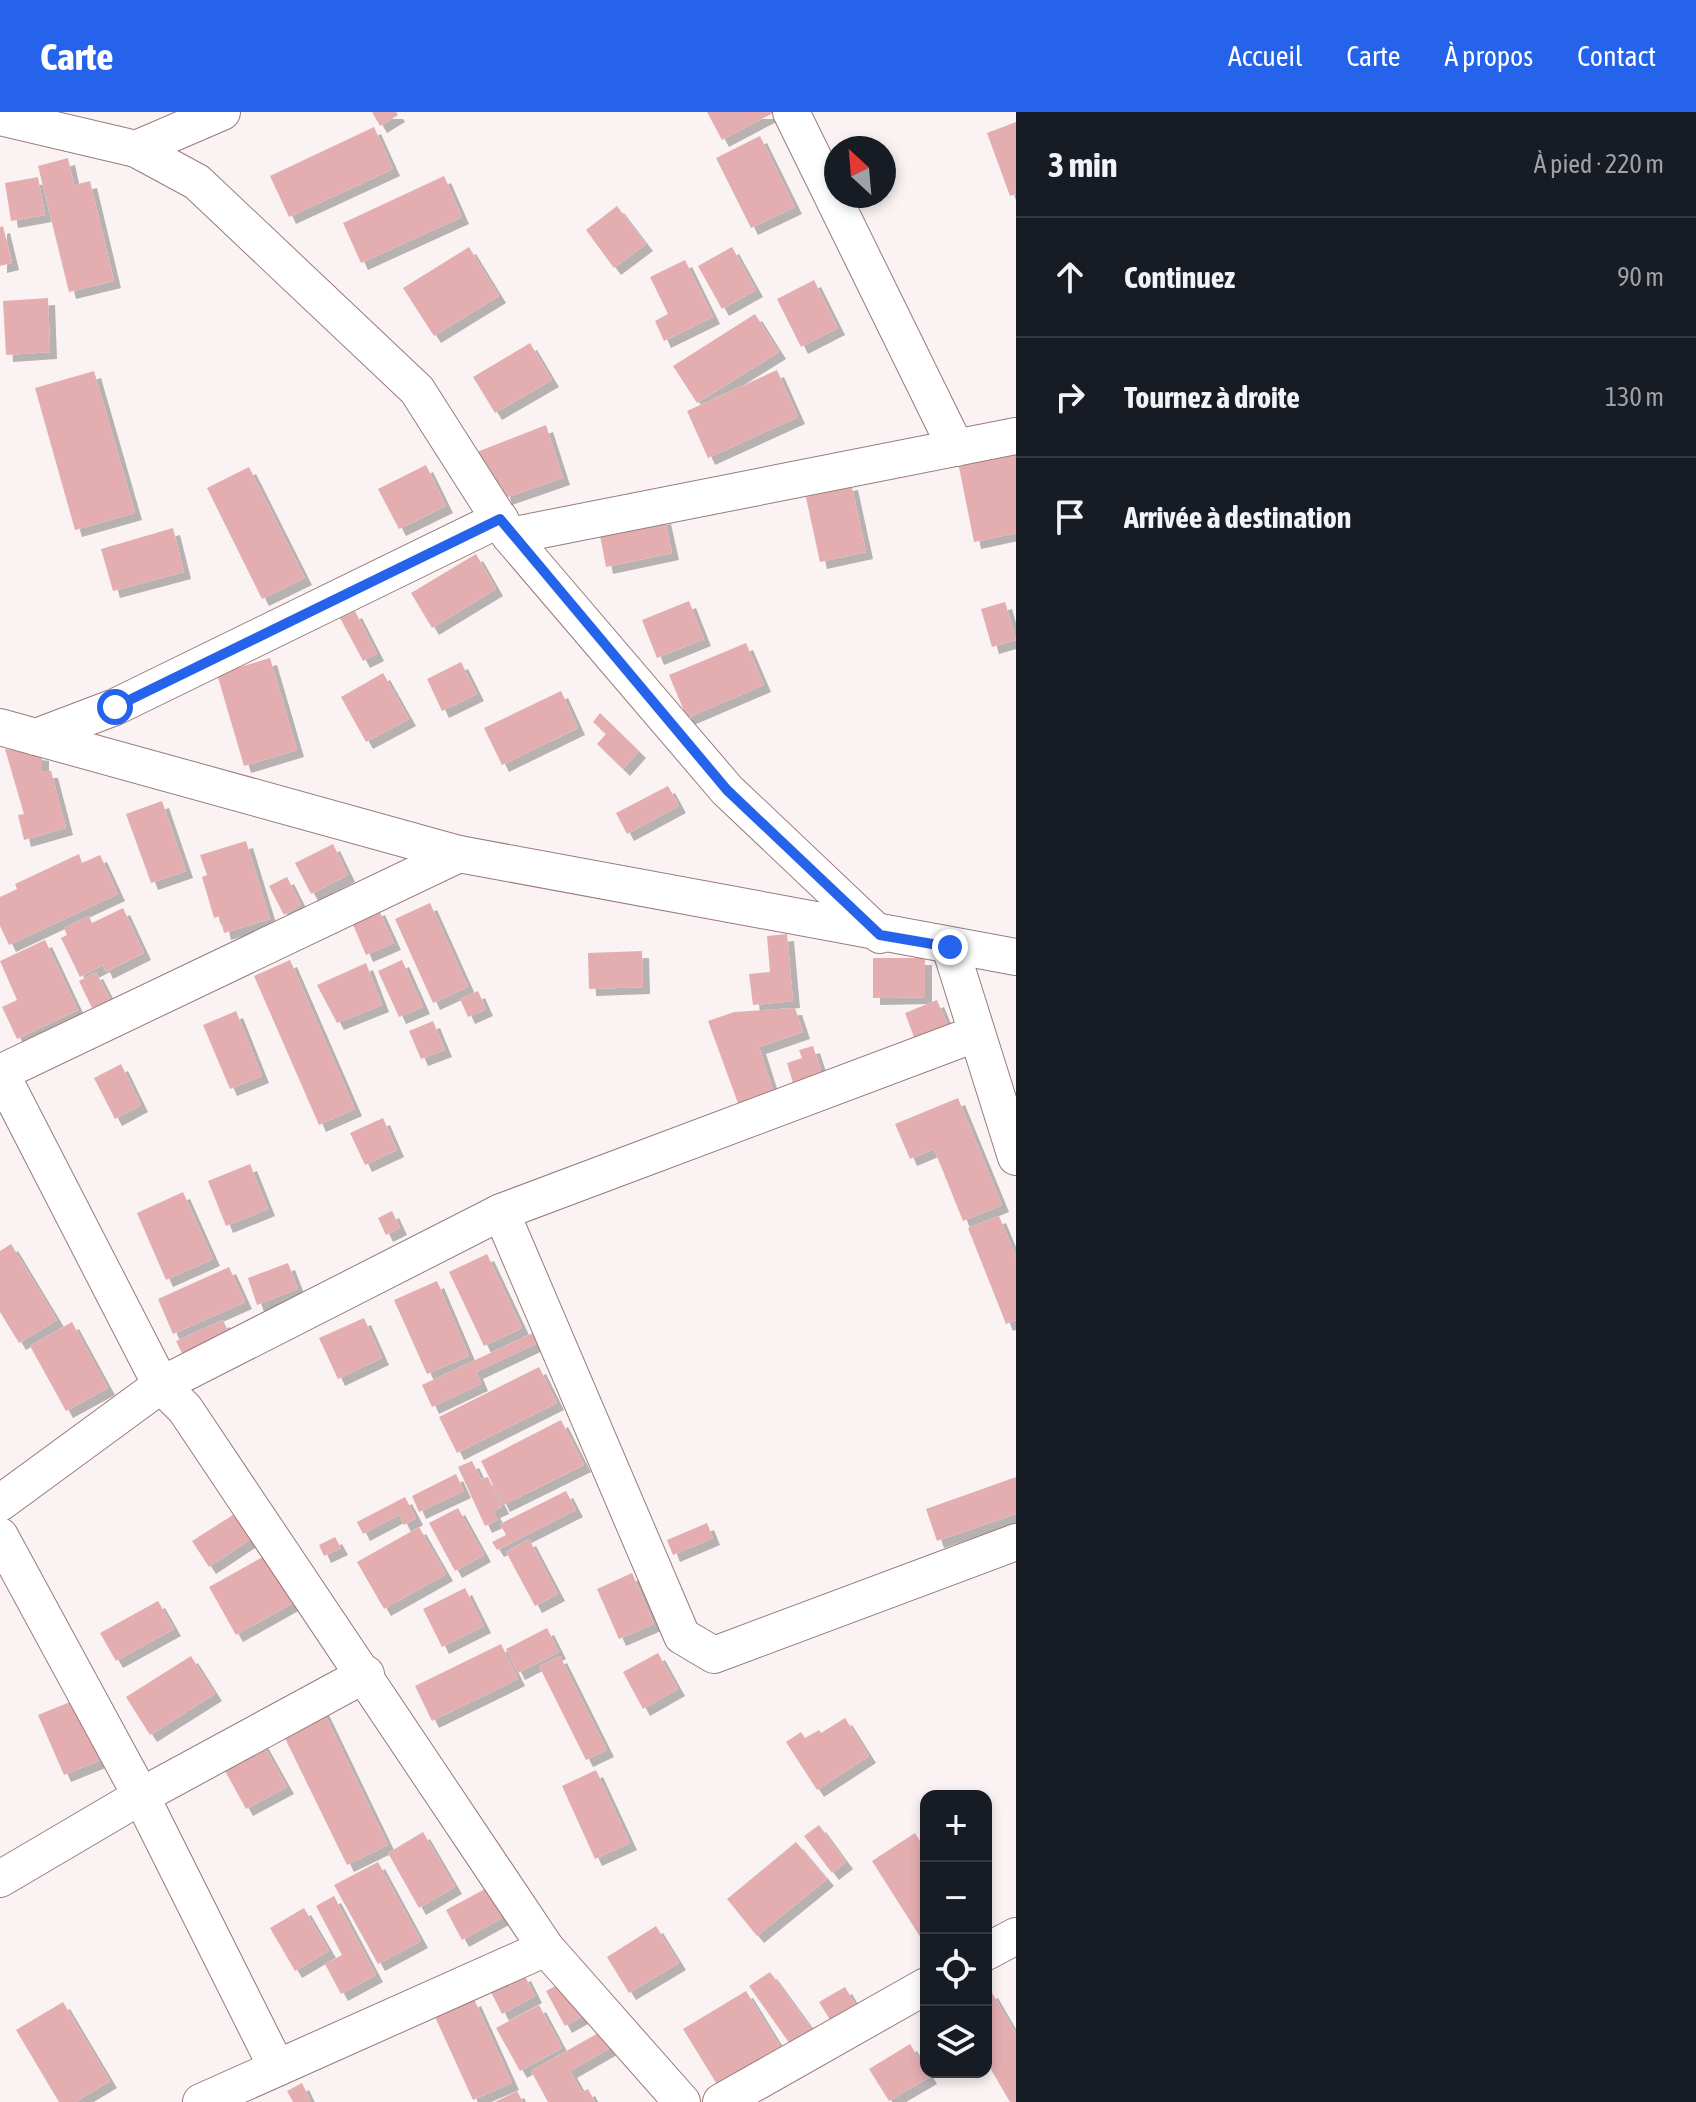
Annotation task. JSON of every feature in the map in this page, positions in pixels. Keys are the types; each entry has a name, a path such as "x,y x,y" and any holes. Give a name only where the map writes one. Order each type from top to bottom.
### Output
{"street":[{"path":"136,149 222,112"},
{"path":"791,112 956,448"},
{"path":"0,117 136,149 197,182 417,390 505,528 727,790 880,935"},
{"path":"36,737 115,707 505,528 1016,436"},
{"path":"0,727 459,854 880,935 1016,957"},
{"path":"459,854 0,1072 161,1385 185,1409 366,1674 546,1948 682,2102"},
{"path":"950,947 1016,1157"},
{"path":"0,1503 161,1385 501,1212 975,1034"},
{"path":"501,1212 682,1636 714,1655 1016,1542"},
{"path":"0,1536 141,1796 277,2068"},
{"path":"0,1879 141,1796 366,1674"},
{"path":"992,1949 1016,1936"},
{"path":"201,2102 546,1948"},
{"path":"721,2102 920,1989"}],"building":[{"path":"372,112 396,112 398,115 380,126"},
{"path":"707,112 775,112 722,140"},
{"path":"1016,122 1016,194 1010,196 987,133"},
{"path":"374,127 393,169 289,217 270,176"},
{"path":"760,136 795,207 751,228 716,158"},
{"path":"68,158 74,185 90,181 114,281 69,292 38,166"},
{"path":"444,176 462,217 361,263 343,223"},
{"path":"38,177 45,215 11,221 5,183"},
{"path":"617,206 646,244 614,268 586,230"},
{"path":"3,226 12,263 0,266 0,227"},
{"path":"469,247 499,296 434,336 403,288"},
{"path":"732,247 756,290 722,309 698,266"},
{"path":"685,260 713,317 664,341 655,321 668,314 650,277"},
{"path":"814,280 838,328 801,347 777,299"},
{"path":"48,298 50,352 6,355 3,301"},
{"path":"755,314 779,352 697,403 673,366"},
{"path":"530,343 552,380 495,413 473,377"},
{"path":"777,370 798,417 708,458 687,411"},
{"path":"94,371 135,513 75,530 35,388"},
{"path":"546,425 563,478 505,498 502,487 484,492 477,452"},
{"path":"1016,450 1016,533 974,542 957,457"},
{"path":"426,465 446,506 399,529 378,489"},
{"path":"249,467 305,578 262,599 207,488"},
{"path":"851,483 866,552 820,562 805,493"},
{"path":"664,517 672,553 606,567 599,530"},
{"path":"173,528 184,572 113,591 101,549"},
{"path":"476,554 496,589 432,628 411,593"},
{"path":"689,601 704,639 657,658 642,620"},
{"path":"1005,602 1016,640 992,647 981,609"},
{"path":"355,611 377,654 363,661 340,618"},
{"path":"746,643 764,685 687,718 669,675"},
{"path":"270,658 297,750 244,766 217,674"},
{"path":"461,662 477,694 442,711 427,679"},
{"path":"383,673 409,719 366,742 341,697"},
{"path":"561,691 578,728 502,765 484,728"},
{"path":"600,713 639,751 623,769 597,744 606,734 593,722"},
{"path":"5,749 42,754 42,771 51,771 66,828 24,840 18,815 24,814"},
{"path":"668,786 679,806 627,834 616,813"},
{"path":"162,801 186,871 151,883 126,814"},
{"path":"246,841 270,919 224,933 220,916 214,918 202,877 207,875 200,855"},
{"path":"333,844 348,875 311,894 295,863"},
{"path":"79,854 82,863 100,855 118,894 9,945 0,926 0,897 17,889 15,884"},
{"path":"287,877 301,905 284,915 269,886"},
{"path":"430,903 468,987 433,1003 395,919"},
{"path":"123,908 144,953 106,972 103,965 80,977 61,938 67,935 64,928 89,916 92,923"},
{"path":"378,908 394,943 366,955 351,920"},
{"path":"787,934 793,1001 753,1005 749,974 770,972 767,936"},
{"path":"45,940 78,1010 17,1039 2,1007 17,1000 0,961"},
{"path":"642,951 643,987 589,989 588,953"},
{"path":"873,958 925,958 925,997 873,998"},
{"path":"290,960 355,1109 319,1125 254,976"},
{"path":"402,960 423,1007 399,1017 378,971"},
{"path":"366,963 382,1005 337,1023 317,985"},
{"path":"96,972 110,999 92,1008 79,981"},
{"path":"478,991 486,1009 468,1017 460,999"},
{"path":"937,1000 948,1026 915,1040 905,1013"},
{"path":"795,1008 803,1032 759,1047 774,1094 739,1106 708,1021 734,1012"},
{"path":"236,1011 262,1076 230,1089 203,1025"},
{"path":"433,1021 445,1050 421,1059 409,1031"},
{"path":"813,1046 822,1074 793,1083 787,1063 802,1058 799,1050"},
{"path":"121,1064 141,1105 115,1119 94,1078"},
{"path":"958,1098 1002,1205 963,1221 934,1149 910,1159 895,1124"},
{"path":"383,1118 397,1150 365,1165 350,1133"},
{"path":"250,1164 268,1209 226,1226 208,1181"},
{"path":"183,1192 213,1259 166,1280 137,1213"},
{"path":"392,1211 400,1228 386,1235 378,1218"},
{"path":"999,1216 1016,1257 1016,1320 1006,1324 968,1228"},
{"path":"11,1244 57,1320 19,1343 0,1312 0,1251"},
{"path":"487,1254 522,1328 484,1346 449,1272"},
{"path":"288,1263 298,1289 257,1305 248,1278"},
{"path":"229,1267 245,1302 173,1334 158,1299"},
{"path":"437,1281 469,1356 427,1374 394,1300"},
{"path":"364,1318 382,1358 338,1379 319,1338"},
{"path":"223,1320 231,1338 185,1359 176,1341"},
{"path":"72,1322 108,1388 66,1411 30,1346"},
{"path":"537,1331 542,1341 476,1372 481,1384 432,1407 422,1385"},
{"path":"539,1367 557,1403 457,1453 439,1417"},
{"path":"561,1420 584,1465 503,1505 481,1461"},
{"path":"472,1461 481,1479 488,1477 502,1507 493,1511 498,1520 485,1526 458,1467"},
{"path":"456,1474 464,1491 419,1512 412,1496"},
{"path":"1016,1477 1016,1514 937,1541 926,1509"},
{"path":"566,1491 576,1510 497,1550 492,1542 506,1535 500,1524"},
{"path":"405,1497 416,1518 404,1525 399,1515 363,1534 357,1522"},
{"path":"458,1508 484,1555 455,1571 429,1523"},
{"path":"241,1510 257,1535 209,1567 192,1541"},
{"path":"707,1523 713,1538 673,1555 667,1540"},
{"path":"419,1527 446,1574 384,1609 357,1562"},
{"path":"335,1537 341,1548 324,1556 319,1545"},
{"path":"529,1539 558,1594 535,1606 506,1552"},
{"path":"275,1550 302,1598 236,1635 209,1587"},
{"path":"632,1573 654,1624 619,1639 597,1589"},
{"path":"465,1588 484,1626 442,1647 423,1609"},
{"path":"158,1601 174,1629 116,1661 100,1633"},
{"path":"547,1628 559,1652 518,1673 506,1649"},
{"path":"501,1644 518,1679 432,1721 415,1686"},
{"path":"658,1653 678,1689 643,1709 623,1672"},
{"path":"191,1656 215,1694 150,1735 126,1697"},
{"path":"560,1656 607,1750 586,1760 539,1666"},
{"path":"75,1700 101,1760 64,1775 38,1715"},
{"path":"320,1704 388,1845 347,1865 278,1724"},
{"path":"845,1718 869,1756 817,1790 786,1742 801,1732 805,1738 819,1730 821,1733"},
{"path":"259,1737 287,1787 246,1809 219,1760"},
{"path":"596,1770 630,1843 595,1859 562,1786"},
{"path":"819,1825 846,1862 832,1873 804,1836"},
{"path":"423,1832 455,1887 419,1908 388,1853"},
{"path":"915,1833 920,1841 920,1937 872,1861"},
{"path":"796,1842 827,1879 757,1936 727,1899"},
{"path":"378,1862 421,1941 378,1964 334,1885"},
{"path":"485,1889 502,1918 462,1940 446,1910"},
{"path":"334,1896 376,1975 341,1994 325,1964 342,1955 316,1906"},
{"path":"304,1908 329,1951 295,1971 270,1928"},
{"path":"656,1926 679,1963 629,1993 607,1957"},
{"path":"770,1972 814,2032 792,2047 749,1986"},
{"path":"524,1974 535,1996 502,2014 491,1992"},
{"path":"563,1982 581,2017 565,2026 546,1991"},
{"path":"845,1987 857,2007 832,2023 819,2002"},
{"path":"746,1991 781,2048 718,2086 683,2029"},
{"path":"992,1993 1016,2034 1016,2102 1010,2102 992,2071"},
{"path":"474,1999 512,2083 473,2100 435,2017"},
{"path":"63,2002 110,2081 75,2102 59,2102 16,2030"},
{"path":"539,2005 562,2048 520,2071 496,2028"},
{"path":"600,2032 610,2048 570,2071 582,2092 588,2089 595,2102 548,2102 531,2071"},
{"path":"910,2044 920,2060 920,2078 928,2078 889,2101 869,2069"},
{"path":"302,2083 311,2102 293,2102 287,2091"},
{"path":"517,2091 523,2102 495,2102"}],"route":[{"path":"115,707 500,519 510,536 727,790 880,935 950,947"}]}
